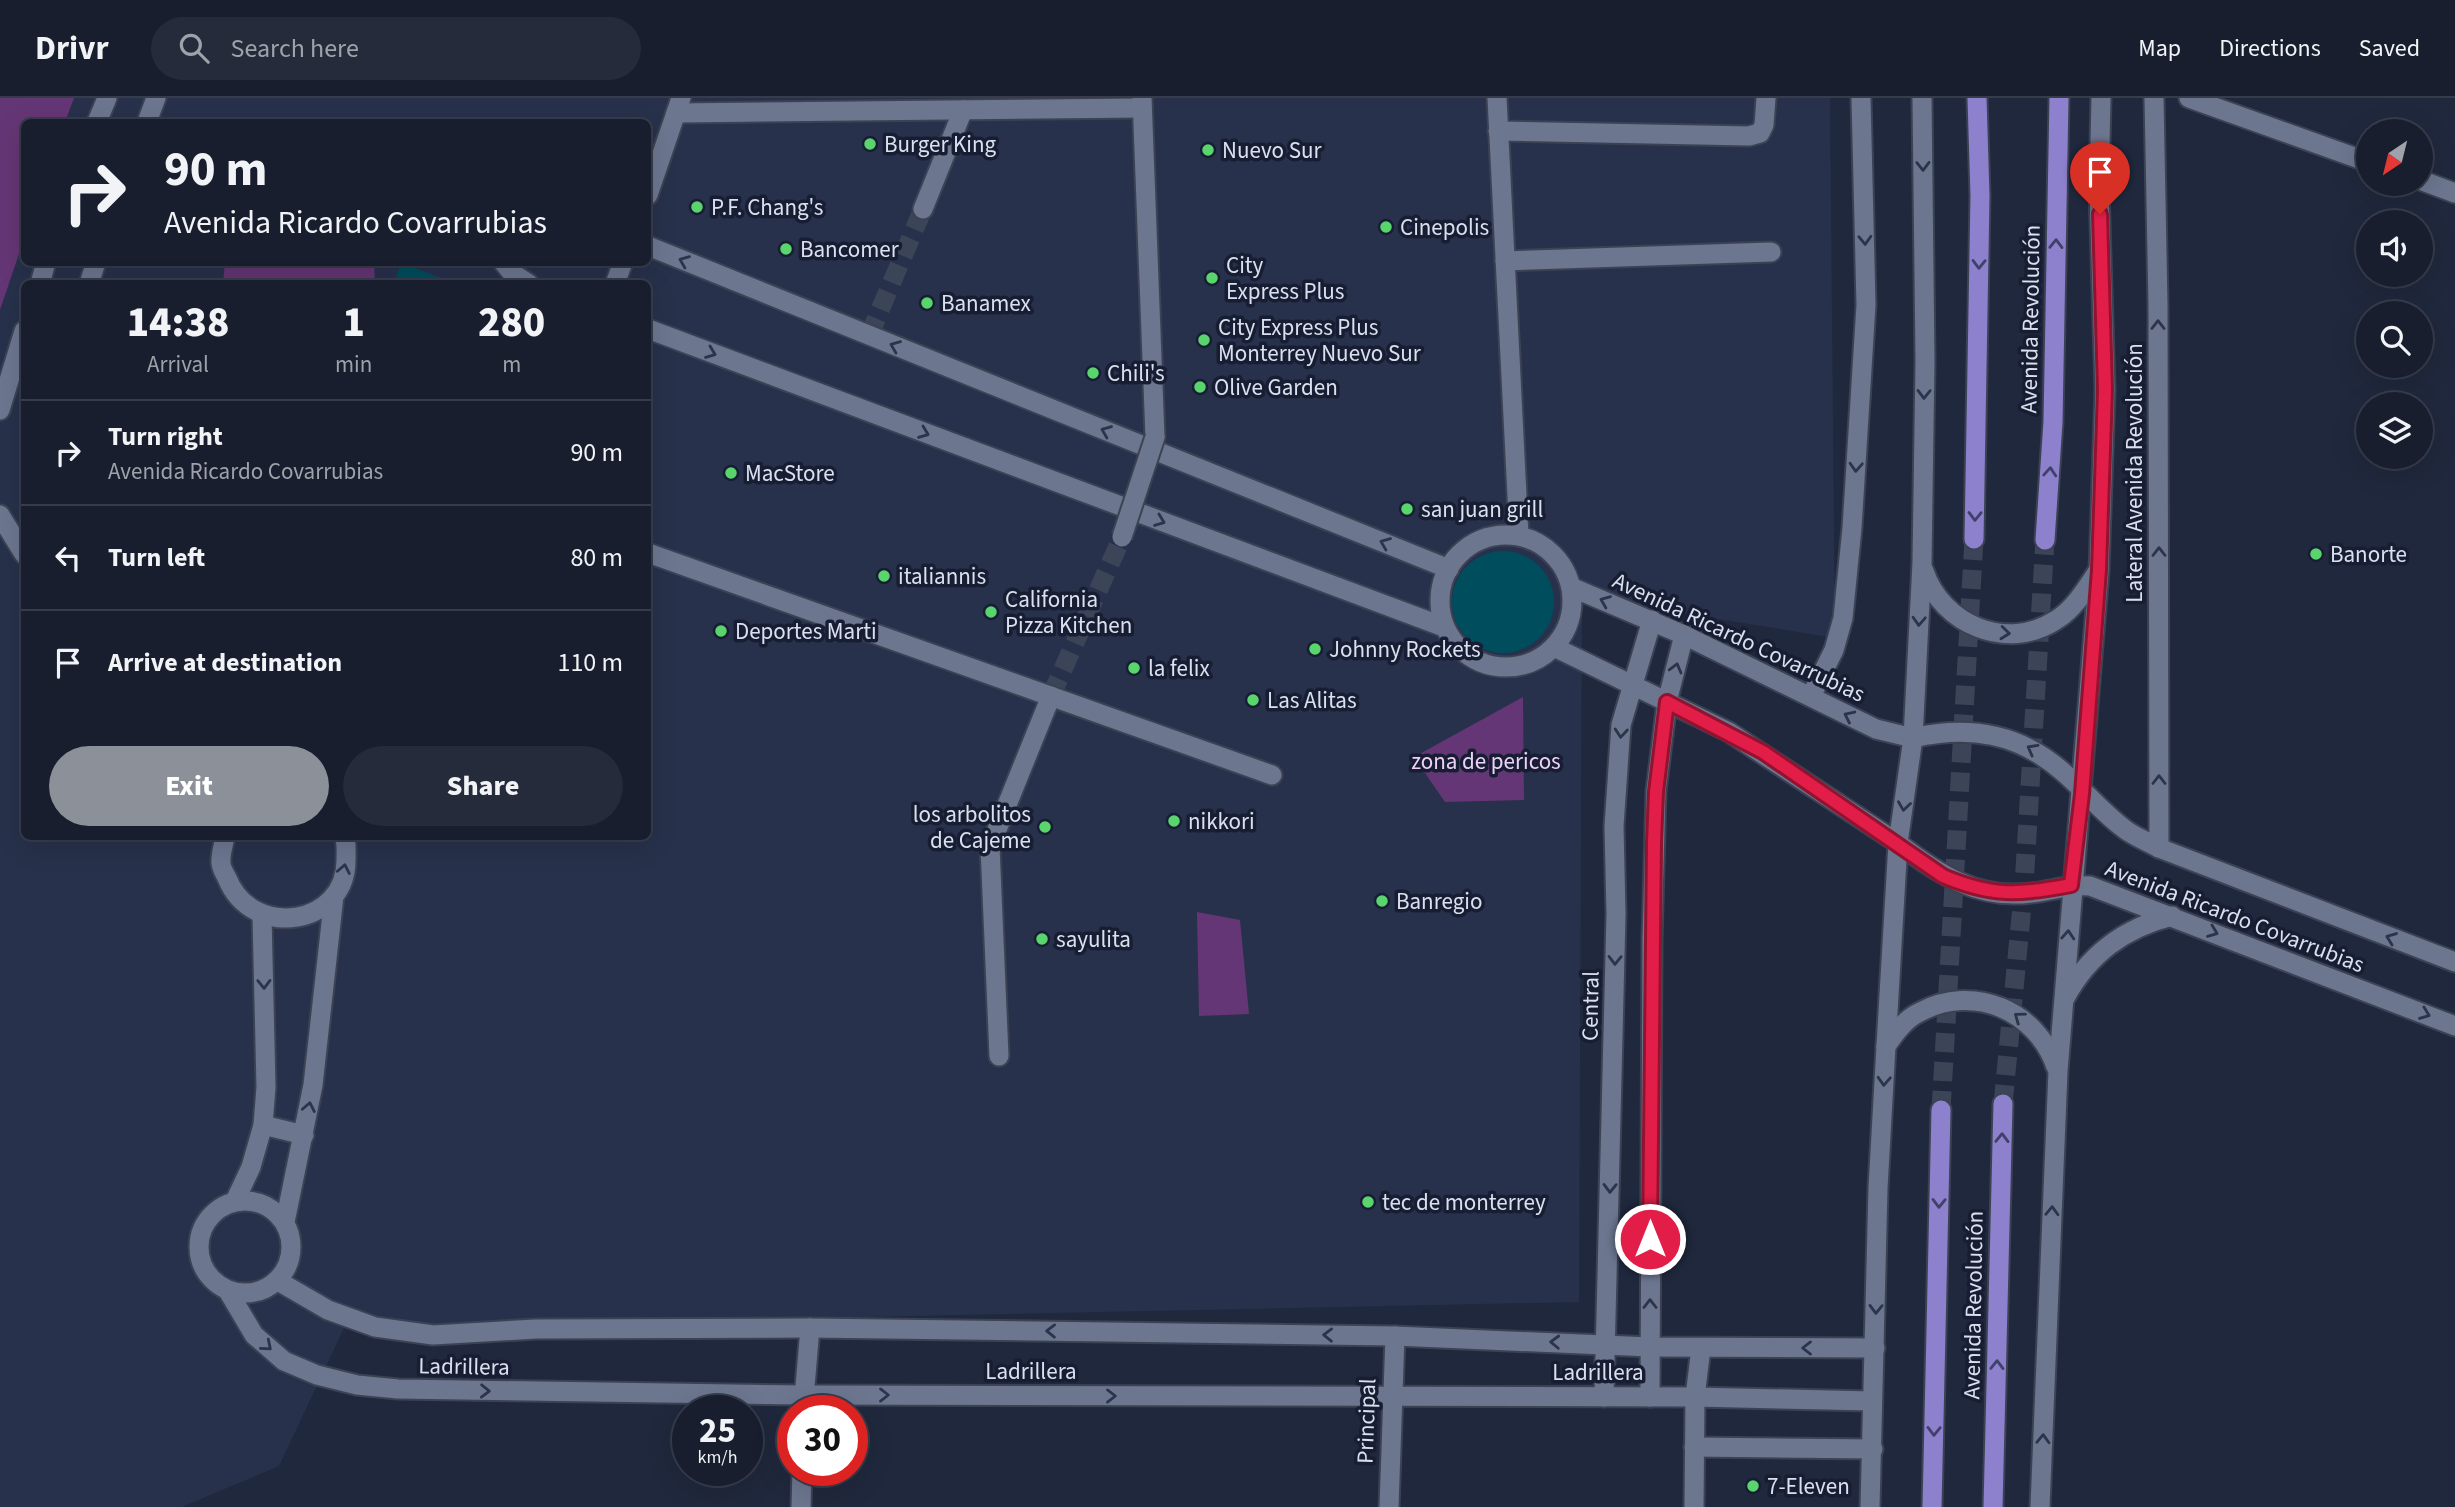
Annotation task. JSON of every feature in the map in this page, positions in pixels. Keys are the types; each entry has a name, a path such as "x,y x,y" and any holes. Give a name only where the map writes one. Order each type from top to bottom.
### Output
{"main road":[{"path":"1974,539 1980,196 1977,98"},
{"name":"Avenida Revolución","path":"2045,540 2053,422 2059,98"},
{"name":"Avenida Revolución","path":"1993,1507 2003,1104"},
{"name":"Avenida Revolución","path":"1932,1507 1941,1110"}],"street":[{"path":"98,119 107,98"},
{"path":"148,119 156,98"},
{"path":"1497,98 1519,536"},
{"path":"1498,131 1749,136 1760,133 1764,125 1766,98"},
{"path":"1811,696 1834,650 1843,618 1852,528 1866,305 1861,98"},
{"path":"1870,1507 1878,1188 1899,843 1913,738 1922,563 1925,348 1922,98"},
{"path":"2040,1507 2058,1071 2071,885 2082,794 2099,570 2105,390 2099,189 2101,98"},
{"name":"Lateral Avenida Revolución","path":"2154,98 2158,320 2159,848"},
{"path":"2189,98 2356,158"},
{"path":"651,186 679,105 963,110 1142,103 1155,437 1122,537"},
{"path":"922,209 963,110"},
{"path":"2433,185 2455,193"},
{"path":"651,247 1449,569"},
{"path":"1506,261 1770,252"},
{"path":"506,266 523,280"},
{"path":"651,330 1444,627"},
{"path":"0,410 21,341"},
{"path":"0,515 21,549"},
{"path":"1486,536 1519,536 1551,555 1563,570 1571,587 1569,621 1554,647 1535,662 1502,668 1472,657 1453,641 1444,627 1440,600 1442,584 1449,569 1465,549 1486,536"},
{"path":"651,554 1272,775"},
{"path":"1922,563 1940,602 1956,617 1984,631 2016,635 2037,630 2057,620 2073,606 2099,570"},
{"name":"Avenida Ricardo Covarrubias","path":"1571,587 1652,620 1875,729 1913,738 1943,731 1975,731 2000,736 2046,758 2082,794 2124,829 2159,848 2455,962"},
{"name":"Central","path":"1604,1397 1616,914 1614,825 1620,725 1652,620"},
{"path":"1650,1397 1656,792 1667,702 1684,635"},
{"name":"Avenida Ricardo Covarrubias","path":"1554,647 1763,752 1899,843 1943,876 1989,892 2031,893 2071,885 2104,890 2455,1026"},
{"path":"999,1056 990,847 1051,696"},
{"path":"224,840 221,864 234,896 262,916 288,920 314,912 334,896"},
{"path":"285,1222 313,1085 334,896 346,870 344,840"},
{"path":"228,1291 245,1294 263,1290 278,1281 289,1263 292,1242 285,1222 270,1207 255,1201 235,1201 251,1167 263,1125 266,1087 262,916"},
{"path":"2063,1002 2075,979 2111,942 2140,926 2172,916"},
{"path":"1886,1046 1899,1028 1917,1013 1938,1003 1973,1000 2004,1006 2022,1017 2038,1032 2051,1051 2058,1071"},
{"path":"263,1125 304,1135"},
{"name":"Ladrillera","path":"235,1201 217,1209 203,1224 198,1243 201,1263 211,1280 228,1291 254,1335 284,1360 317,1375 357,1385 777,1402"},
{"name":"Ladrillera","path":"278,1281 328,1310 375,1327 433,1335 536,1329 810,1328 1395,1336 1701,1348 1875,1348"},
{"path":"804,1395 810,1328"},
{"name":"Principal","path":"1389,1507 1395,1336"},
{"path":"1694,1507 1695,1397 1701,1348"},
{"name":"Ladrillera","path":"868,1402 1391,1397 1695,1397 1872,1401"},
{"path":"1694,1447 1872,1448"},
{"path":"801,1507 802,1486"}],"shaded area":[{"name":"Nuevo Sur","path":"0,98 1830,98 1835,638 1582,597 1579,1302 344,1328 279,1466 182,1507 0,1507"},
{"path":"400,266 409,266 444,279 444,280 395,280"},
{"path":"1503,551 1522,555 1539,566 1550,583 1554,602 1550,621 1539,638 1522,649 1503,653 1484,649 1467,638 1456,621 1452,602 1456,583 1467,566 1484,555"}],"green space":[{"path":"0,98 74,98 66,119 21,119 21,248 0,310"},
{"path":"225,266 374,266 375,280 223,280"},
{"name":"zona de pericos","path":"1523,697 1524,800 1445,802 1414,757"},
{"path":"1197,912 1240,920 1249,1014 1199,1016"}],"tunnel":[{"path":"869,336 923,209"},
{"path":"1051,696 1122,537"},
{"path":"1941,1110 1974,539"},
{"path":"2003,1104 2024,885 2045,540"}],"place":[{"name":"Burger King","path":"870,144"},
{"name":"Nuevo Sur","path":"1208,150"},
{"name":"P.F. Chang's","path":"697,207"},
{"name":"Cinepolis","path":"1386,227"},
{"name":"Bancomer","path":"786,249"},
{"name":"City Express Plus","path":"1212,278"},
{"name":"Banamex","path":"927,303"},
{"name":"City Express Plus Monterrey Nuevo Sur","path":"1204,340"},
{"name":"Chili's","path":"1093,373"},
{"name":"Olive Garden","path":"1200,387"},
{"name":"MacStore","path":"731,473"},
{"name":"san juan grill","path":"1407,509"},
{"name":"Banorte","path":"2316,554"},
{"name":"italiannis","path":"884,576"},
{"name":"California Pizza Kitchen","path":"991,612"},
{"name":"Deportes Marti","path":"721,631"},
{"name":"Johnny Rockets","path":"1315,649"},
{"name":"la felix","path":"1134,668"},
{"name":"Las Alitas","path":"1253,700"},
{"name":"nikkori","path":"1174,821"},
{"name":"los arbolitos de Cajeme","path":"1045,827"},
{"name":"Banregio","path":"1382,901"},
{"name":"sayulita","path":"1042,939"},
{"name":"tec de monterrey","path":"1368,1202"},
{"name":"7-Eleven","path":"1753,1486"}],"route":[{"path":"1650,1239 1654,842 1656,792 1667,702 1763,752 1899,843 1943,876 1969,887 2010,894 2071,885 2082,794 2099,570 2105,390 2100,214"}]}
